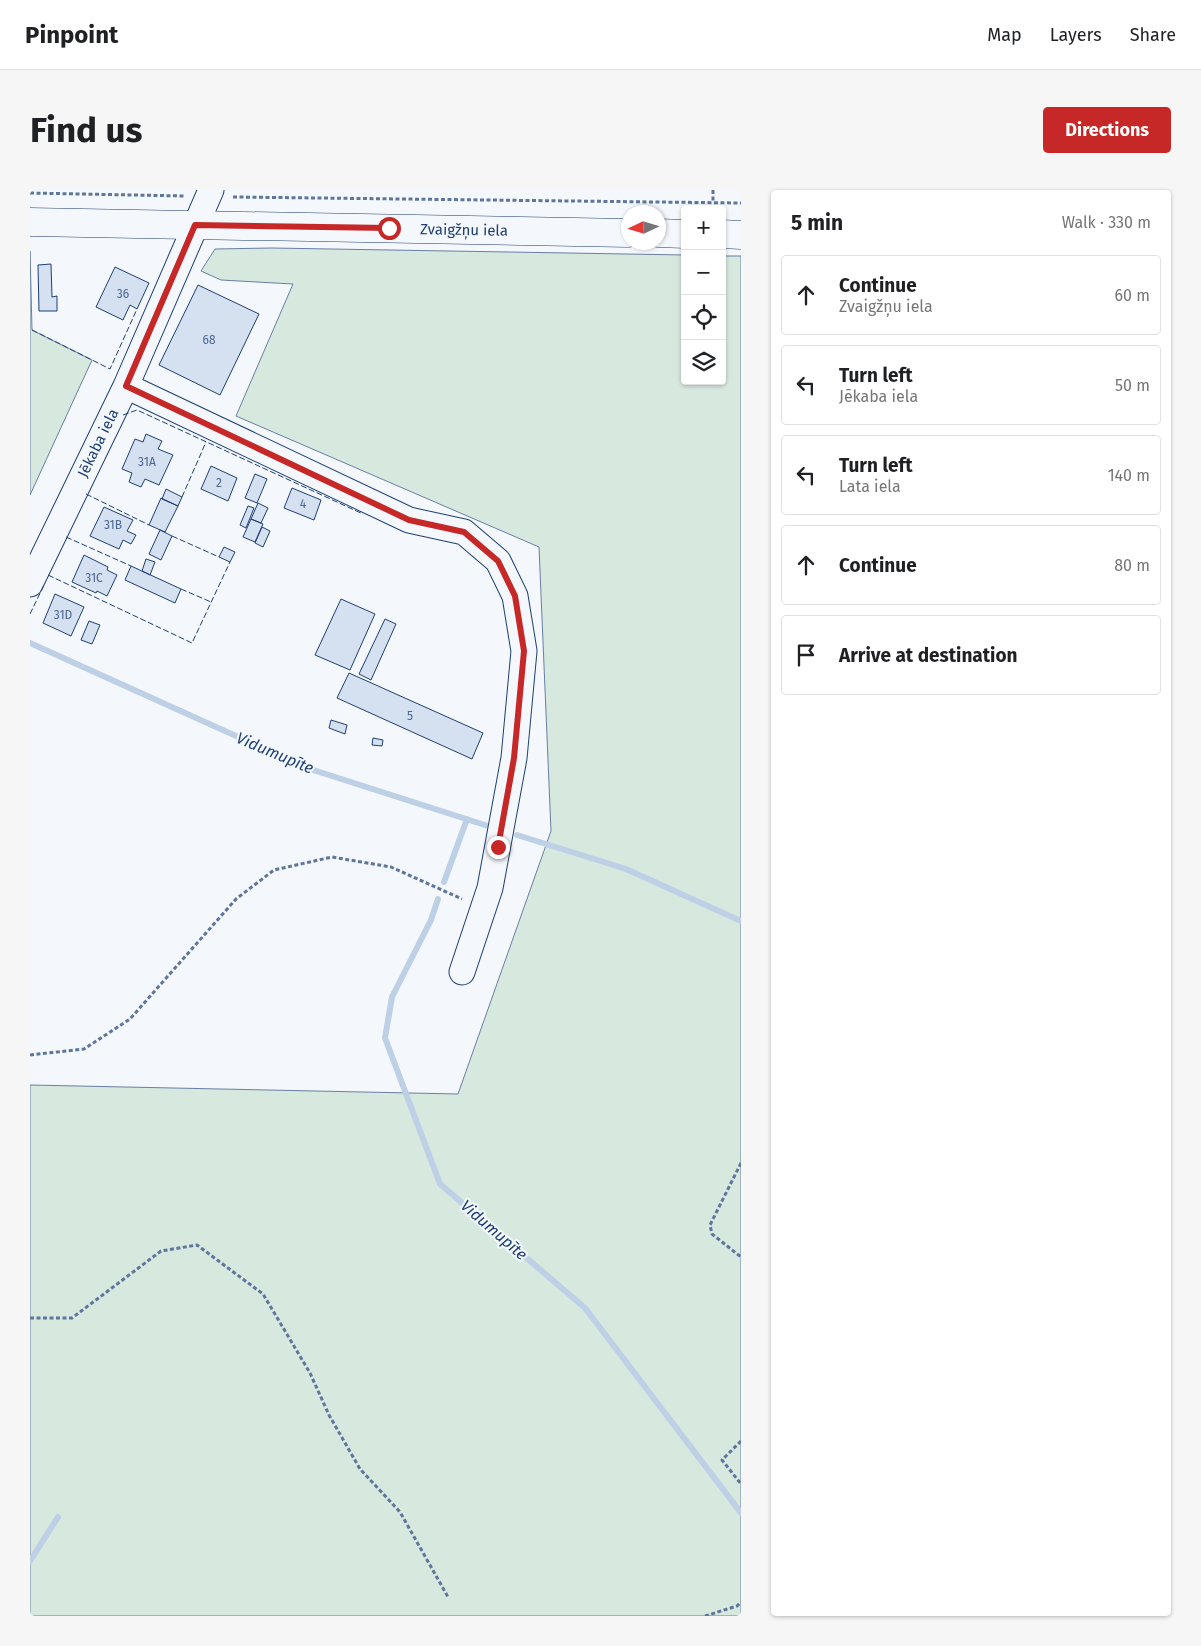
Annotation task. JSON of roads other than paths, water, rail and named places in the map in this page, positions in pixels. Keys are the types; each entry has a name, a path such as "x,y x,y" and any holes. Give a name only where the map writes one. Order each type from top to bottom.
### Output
{"main road":[{"name":"Zvaigžņu iela","path":"30,222 621,233"},
{"path":"666,233 681,234"},
{"path":"726,234 741,235"}],"street":[{"name":"Jēkaba iela","path":"30,584 126,386 210,193"},
{"path":"126,386 409,520 464,532 498,561 515,596 524,651 515,749 490,888 462,972"}],"waterway":[{"name":"Vidumupīte","path":"30,643 307,768 488,826"},
{"name":"Vidumupīte","path":"444,882 467,819"},
{"path":"517,835 626,869 741,921"},
{"name":"Vidumupīte","path":"438,899 431,920 392,997 385,1038 440,1184 585,1308 741,1513"},
{"path":"30,1561 58,1517"}]}
